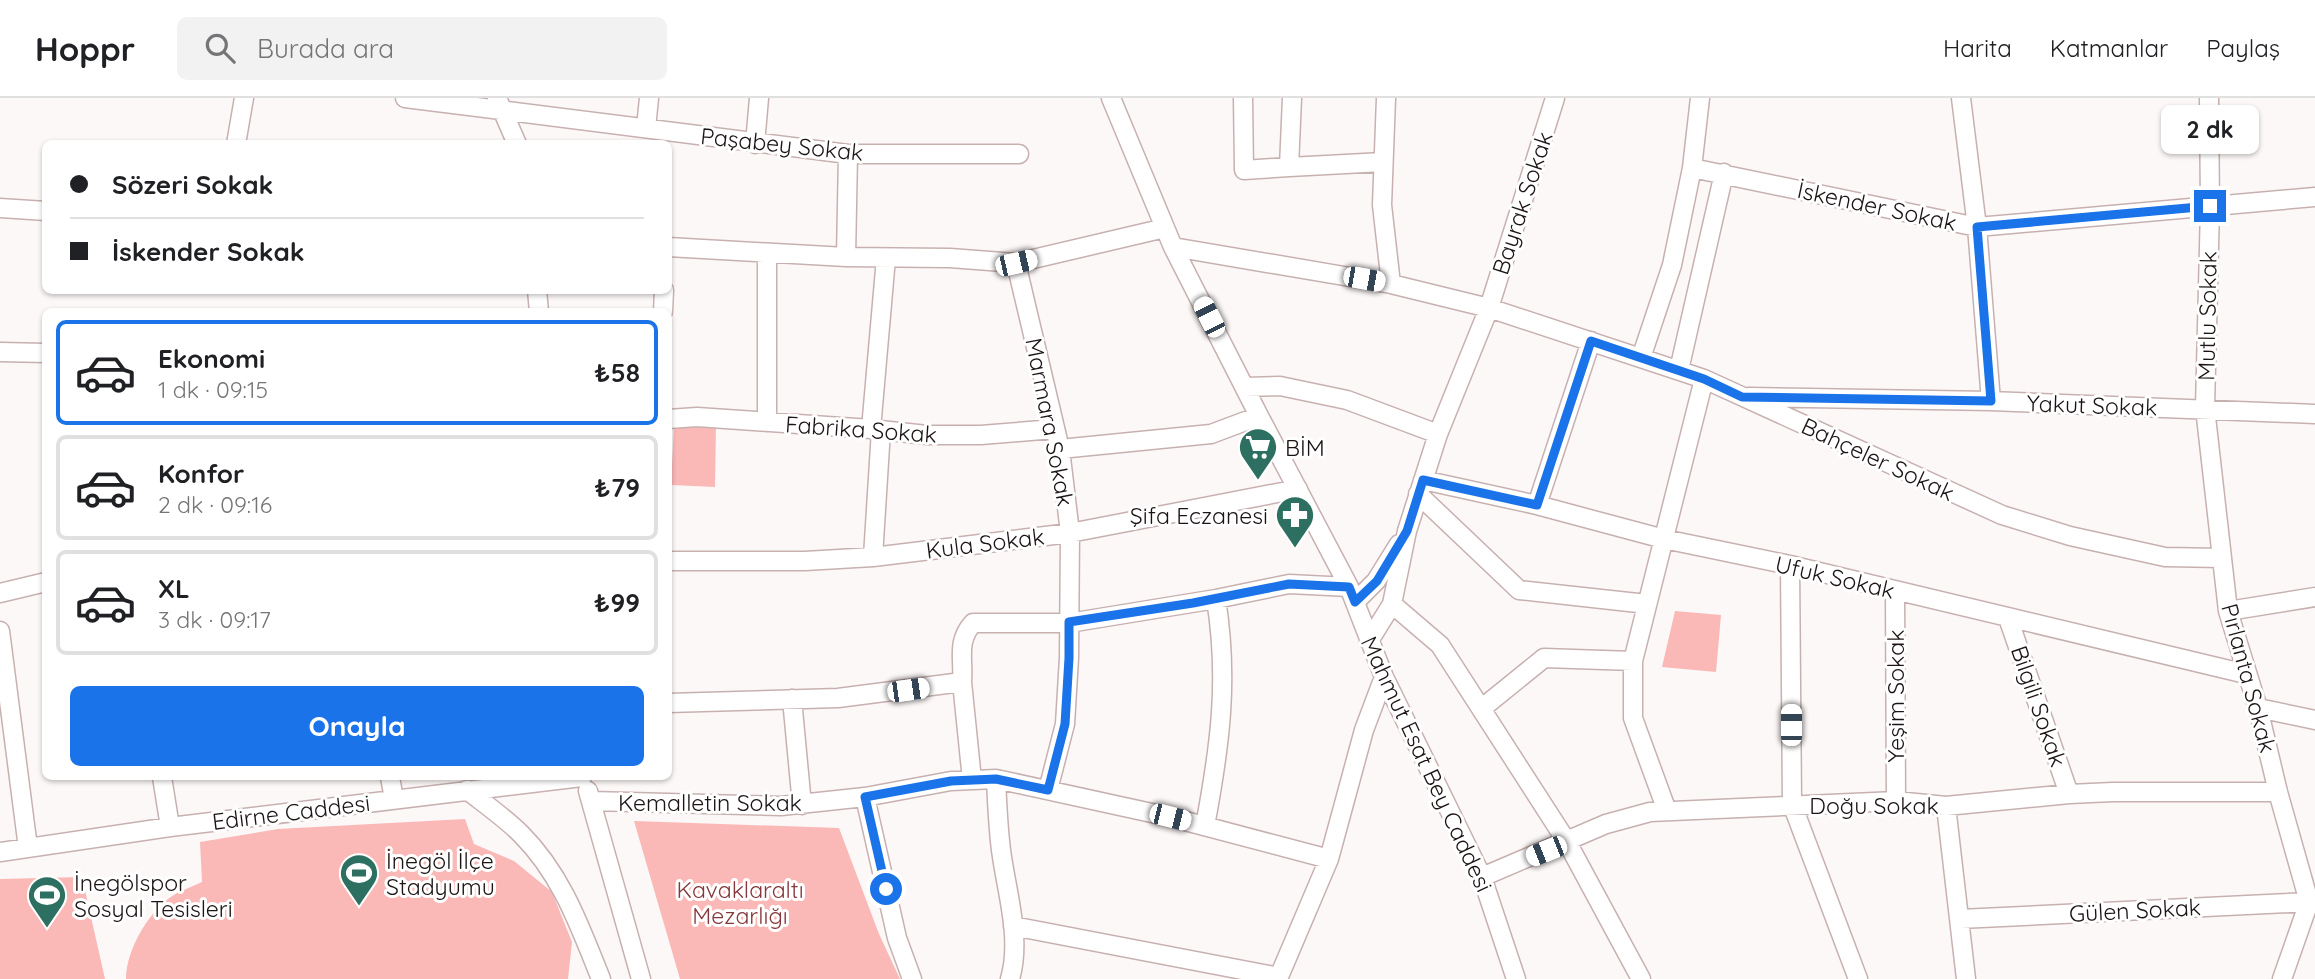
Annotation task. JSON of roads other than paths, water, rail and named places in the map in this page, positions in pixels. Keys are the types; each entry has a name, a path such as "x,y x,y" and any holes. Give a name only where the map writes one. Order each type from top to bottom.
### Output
{"street":[{"path":"237,140 244,98"},
{"name":"Paşabey Sokak","path":"405,98 501,105 755,144 848,154 1018,154"},
{"path":"646,128 649,98"},
{"path":"755,144 759,98"},
{"name":"Mahmut Esat Bey Caddesi","path":"1111,98 1173,247 1352,594 1384,677 1482,877 1516,979"},
{"path":"1243,98 1244,170 1383,162"},
{"path":"1289,167 1292,98"},
{"path":"1386,98 1382,205 1391,284"},
{"name":"Bayrak Sokak","path":"1407,531 1438,434 1489,308 1555,98"},
{"path":"1641,358 1672,265 1692,168 1700,98"},
{"path":"1961,98 1977,227 1991,401"},
{"name":"Mutlu Sokak","path":"2205,408 2210,206 2208,98"},
{"path":"501,105 515,140"},
{"path":"846,257 848,154"},
{"name":"İskender Sokak","path":"1692,168 1977,227 2315,197"},
{"path":"1679,370 1724,173"},
{"path":"0,208 42,211"},
{"path":"672,247 1016,263 1165,228"},
{"name":"Bahçeler Sokak","path":"1173,247 1391,284 1489,308 1704,379 2002,515 2070,536 2165,557 2222,558"},
{"path":"767,253 767,422"},
{"path":"873,556 876,429 886,258"},
{"name":"Marmara Sokak","path":"1016,263 1060,450 1070,533 1069,658 1065,724 1048,790"},
{"path":"1537,505 1591,341"},
{"path":"0,352 42,353"},
{"path":"1667,811 1633,718 1633,661 1704,379"},
{"path":"1245,387 1280,386 1348,400 1438,434"},
{"name":"Yakut Sokak","path":"1742,397 1991,401 2315,414"},
{"name":"Pırlanta Sokak","path":"2205,408 2228,611 2312,903"},
{"path":"1060,450 1210,434 1259,416"},
{"name":"Fabrika Sokak","path":"672,419 697,417 927,435 981,435 1054,429"},
{"path":"1421,487 1519,590 1647,604"},
{"name":"Ufuk Sokak","path":"1421,487 1537,505 1664,539 1790,565 2246,674"},
{"name":"Kula Sokak","path":"672,561 805,561 873,556 1070,533 1298,489"},
{"path":"972,780 962,682 961,643 965,632 973,623 1069,622 1216,599 1289,584 1352,594 1377,581 1407,531"},
{"path":"1369,640 1392,604 1407,531"},
{"path":"1790,565 1792,804 1858,979"},
{"path":"0,593 42,583"},
{"name":"Yeşim Sokak","path":"1895,591 1896,801"},
{"path":"2228,611 2314,598"},
{"path":"1205,826 1220,737 1223,690 1222,640 1216,599"},
{"path":"1392,604 1440,645 1567,842 1641,979"},
{"name":"Bilgili Sokak","path":"2008,618 2069,794"},
{"path":"0,631 27,848"},
{"path":"1481,709 1544,658 1633,661"},
{"path":"1013,926 1279,978 1329,859 1364,730 1384,677"},
{"path":"672,703 870,695 962,682"},
{"path":"792,699 802,804"},
{"path":"2258,708 2315,720"},
{"path":"996,779 1000,847 1013,926 1014,967 1010,979"},
{"name":"Kemalletin Sokak","path":"590,801 781,806 865,797 951,781 996,779 1205,826 1329,859"},
{"path":"162,780 170,827"},
{"path":"391,780 394,799"},
{"name":"Edirne Caddesi","path":"0,852 170,827 557,780"},
{"path":"585,780 641,979"},
{"path":"467,790 521,834 548,868 573,908 601,979"},
{"name":"Doğu Sokak","path":"1482,877 1606,824 1650,812 1896,801 1946,806 2069,794 2278,792"},
{"path":"865,797 897,938 912,979"},
{"path":"1946,806 1966,979"},
{"path":"2282,979 2312,903"},
{"name":"Gülen Sokak","path":"1960,919 2312,903"}],"place":[{"name":"BİM","path":"1258,481"},
{"name":"Şifa Eczanesi","path":"1295,549"},
{"name":"İnegöl İlçe Stadyumu","path":"359,907"},
{"name":"İnegölspor Sosyal Tesisleri","path":"47,929"}],"park label":[{"name":"Kavaklaraltı Mezarlığı","path":"740,902"}]}
